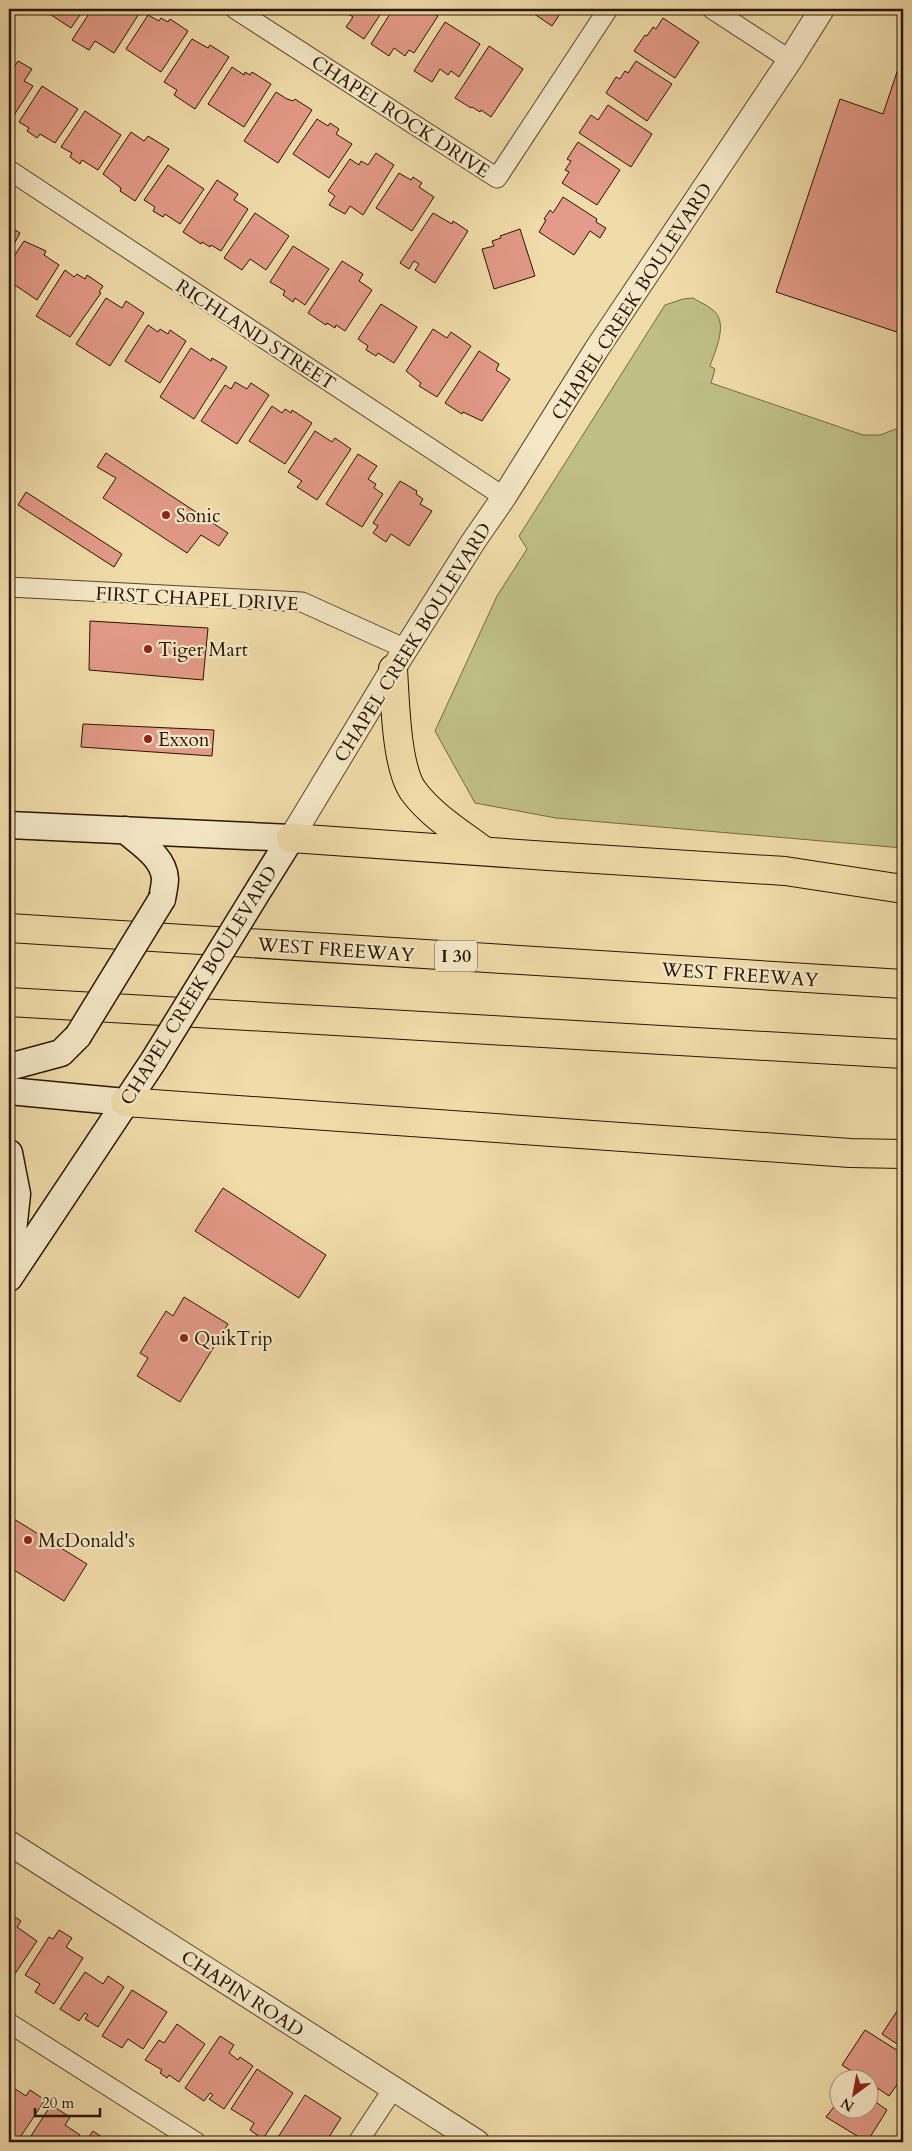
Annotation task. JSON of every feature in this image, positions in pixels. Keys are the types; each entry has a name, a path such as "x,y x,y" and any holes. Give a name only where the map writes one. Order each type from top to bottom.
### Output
{"highway":[{"path":"399,659 400,757 413,791 440,819 484,851"},
{"path":"291,838 785,871 903,889"},
{"name":"WEST FREEWAY","path":"9,928 903,984"},
{"path":"9,1002 903,1054"},
{"path":"125,1102 841,1153 903,1154"}],"main road":[{"path":"9,825 291,838"},
{"path":"9,1067 62,1053 78,1036 162,899 165,878 161,863 125,830"},
{"name":"CHAPEL CREEK BOULEVARD","path":"9,1278 154,1060 291,838"},
{"path":"9,1091 125,1102"},
{"path":"9,1153 17,1194 9,1268"}],"street":[{"name":"CHAPEL ROCK DRIVE","path":"235,9 497,178 608,9"},
{"path":"712,9 790,60"},
{"name":"CHAPEL CREEK BOULEVARD","path":"291,838 399,659 473,542 504,497 596,350 790,60 822,9"},
{"name":"RICHLAND STREET","path":"9,170 504,497"},
{"name":"FIRST CHAPEL DRIVE","path":"9,587 302,602 399,659"},
{"name":"CHAPIN ROAD","path":"9,1843 477,2142"},
{"path":"9,2024 196,2142"},
{"path":"358,2142 393,2089"}],"green space":[{"path":"693,298 713,310 720,322 719,337 710,366 715,369 711,383 863,435 880,435 901,427 903,420 903,848 556,818 475,803 435,731 497,596 527,549 519,536 665,305"}],"building":[{"path":"42,9 84,9 71,28"},
{"path":"92,9 142,9 114,53 95,41 89,50 72,40"},
{"path":"340,9 384,9 364,39 346,27 353,17"},
{"path":"393,9 426,9 438,16 414,53 409,50 405,56 394,48 389,56 371,44"},
{"path":"527,9 563,9 552,26"},
{"path":"148,15 159,21 161,18 168,22 170,19 188,31 161,72 126,49"},
{"path":"663,18 699,42 675,78 634,51 645,35 647,36 653,27 656,29"},
{"path":"445,22 480,44 459,77 451,71 448,75 440,69 432,82 414,71"},
{"path":"192,39 208,48 210,45 229,57 195,109 174,95 177,90 164,82"},
{"path":"489,46 523,69 491,117 481,110 480,112 471,108 455,98"},
{"path":"903,54 903,334 776,292 840,99 883,114"},
{"path":"18,61 32,69 24,81 33,86 12,118 9,116 9,71 11,72"},
{"path":"636,61 672,84 647,121 606,93 616,77 620,79 625,71 628,73"},
{"path":"232,67 244,75 245,72 250,75 252,72 271,84 244,127 208,104"},
{"path":"42,86 78,109 55,143 40,134 37,138 27,131 29,128 19,122"},
{"path":"276,92 287,99 293,101 295,99 312,110 278,163 244,141"},
{"path":"608,105 652,134 631,167 579,133 591,115 598,120"},
{"path":"85,111 121,135 98,170 82,160 80,164 70,157 72,153 61,147"},
{"path":"317,119 328,126 330,123 339,129 336,134 352,144 329,178 293,154"},
{"path":"131,132 144,141 148,136 169,149 135,201 120,191 121,188 103,174"},
{"path":"578,142 620,170 597,205 562,183 569,172 565,170 571,161 567,159"},
{"path":"376,153 394,165 363,215 350,206 345,214 329,205 335,196 328,191 350,159 359,165 361,161 368,165"},
{"path":"168,165 204,189 180,224 165,214 163,217 153,211 155,207 144,200"},
{"path":"399,173 411,180 413,177 422,183 419,187 434,197 412,231 376,208"},
{"path":"217,180 238,194 234,200 248,209 221,251 211,245 210,247 202,242 201,244 183,232"},
{"path":"563,197 597,219 596,222 606,228 600,238 590,231 574,255 539,232 550,210 553,213"},
{"path":"255,213 289,236 266,270 250,259 242,270 224,258"},
{"path":"433,213 452,224 453,221 468,231 435,283 415,270 419,264 414,261 409,269 400,263"},
{"path":"9,226 20,233 9,253"},
{"path":"520,229 535,276 494,289 482,249 494,246 492,241 501,238 500,236"},
{"path":"24,241 46,251 44,255 59,265 37,300 9,281 9,264"},
{"path":"293,246 329,269 305,305 295,298 293,302 283,295 285,291 270,282"},
{"path":"342,261 363,274 359,281 372,290 345,331 336,325 335,328 327,323 326,325 308,313"},
{"path":"65,270 74,277 77,274 85,279 87,275 103,286 99,292 101,293 70,337 36,316"},
{"path":"106,298 122,308 126,301 144,313 110,366 76,344"},
{"path":"381,304 417,327 394,363 378,353 376,356 366,350 368,346 358,339"},
{"path":"148,325 158,332 160,329 168,334 170,330 186,341 160,383 125,361"},
{"path":"433,329 447,338 451,332 471,346 437,397 419,386 421,383 406,371"},
{"path":"191,348 211,361 212,358 227,367 194,419 160,397"},
{"path":"479,351 499,364 496,370 510,379 482,421 463,412 462,414 445,403"},
{"path":"235,382 247,389 251,383 269,395 237,444 201,421 225,385 231,389"},
{"path":"272,406 282,413 285,409 291,413 292,410 312,423 285,464 249,441"},
{"path":"315,431 332,442 335,438 351,449 317,500 297,487 302,481 288,472"},
{"name":"Sonic","path":"106,453 228,533 219,546 201,535 187,553 103,498 116,478 97,467"},
{"path":"358,454 377,466 368,479 376,484 374,488 383,494 362,527 326,504"},
{"path":"400,481 417,491 416,494 423,499 420,504 432,511 409,546 391,534 386,542 373,533 378,526 373,523"},
{"path":"26,492 122,554 114,567 18,505"},
{"name":"Tiger Mart","path":"90,621 208,628 203,680 89,670"},
{"name":"Exxon","path":"83,724 214,730 212,756 81,747"},
{"name":"QuikTrip","path":"223,1188 326,1255 299,1298 195,1231"},
{"name":"QuikTrip","path":"184,1297 228,1324 180,1402 137,1376 148,1358 140,1353 166,1311 173,1316"},
{"name":"McDonald's","path":"9,1516 87,1564 64,1601 9,1567"},
{"path":"9,1913 21,1921 17,1927 37,1941 12,1978 9,1976"},
{"path":"59,1930 72,1938 66,1947 83,1958 54,2004 35,1992 40,1984 25,1975 49,1937 53,1939"},
{"path":"85,1972 103,1984 108,1976 124,1987 98,2027 85,2019 88,2015 85,2013 79,2021 60,2009"},
{"path":"132,1990 167,2012 143,2049 128,2039 122,2048 102,2036"},
{"path":"903,2002 903,2048 882,2034"},
{"path":"177,2024 205,2044 179,2082 169,2075 167,2078 160,2073 162,2070 145,2060 159,2040 164,2043"},
{"path":"865,2030 903,2054 903,2084 899,2082 889,2096 880,2090 880,2068 847,2068 842,2065"},
{"path":"220,2036 234,2045 229,2053 238,2060 240,2057 253,2066 224,2109 209,2099 213,2095 210,2093 204,2101 185,2088"},
{"path":"257,2069 293,2093 263,2139 250,2130 254,2123 231,2109"},
{"path":"9,2085 26,2096 30,2090 45,2100 17,2142 9,2142"},
{"path":"305,2095 341,2118 326,2142 275,2142"},
{"path":"51,2105 70,2117 65,2125 80,2135 76,2142 27,2142"},
{"path":"880,2105 887,2110 867,2142 826,2117 830,2112 830,2118 880,2118"},
{"path":"93,2131 109,2142 85,2142"}],"place":[{"name":"Sonic","path":"166,515"},
{"name":"Tiger Mart","path":"148,649"},
{"name":"Exxon","path":"148,739"},
{"name":"QuikTrip","path":"184,1338"},
{"name":"McDonald's","path":"28,1540"}]}
